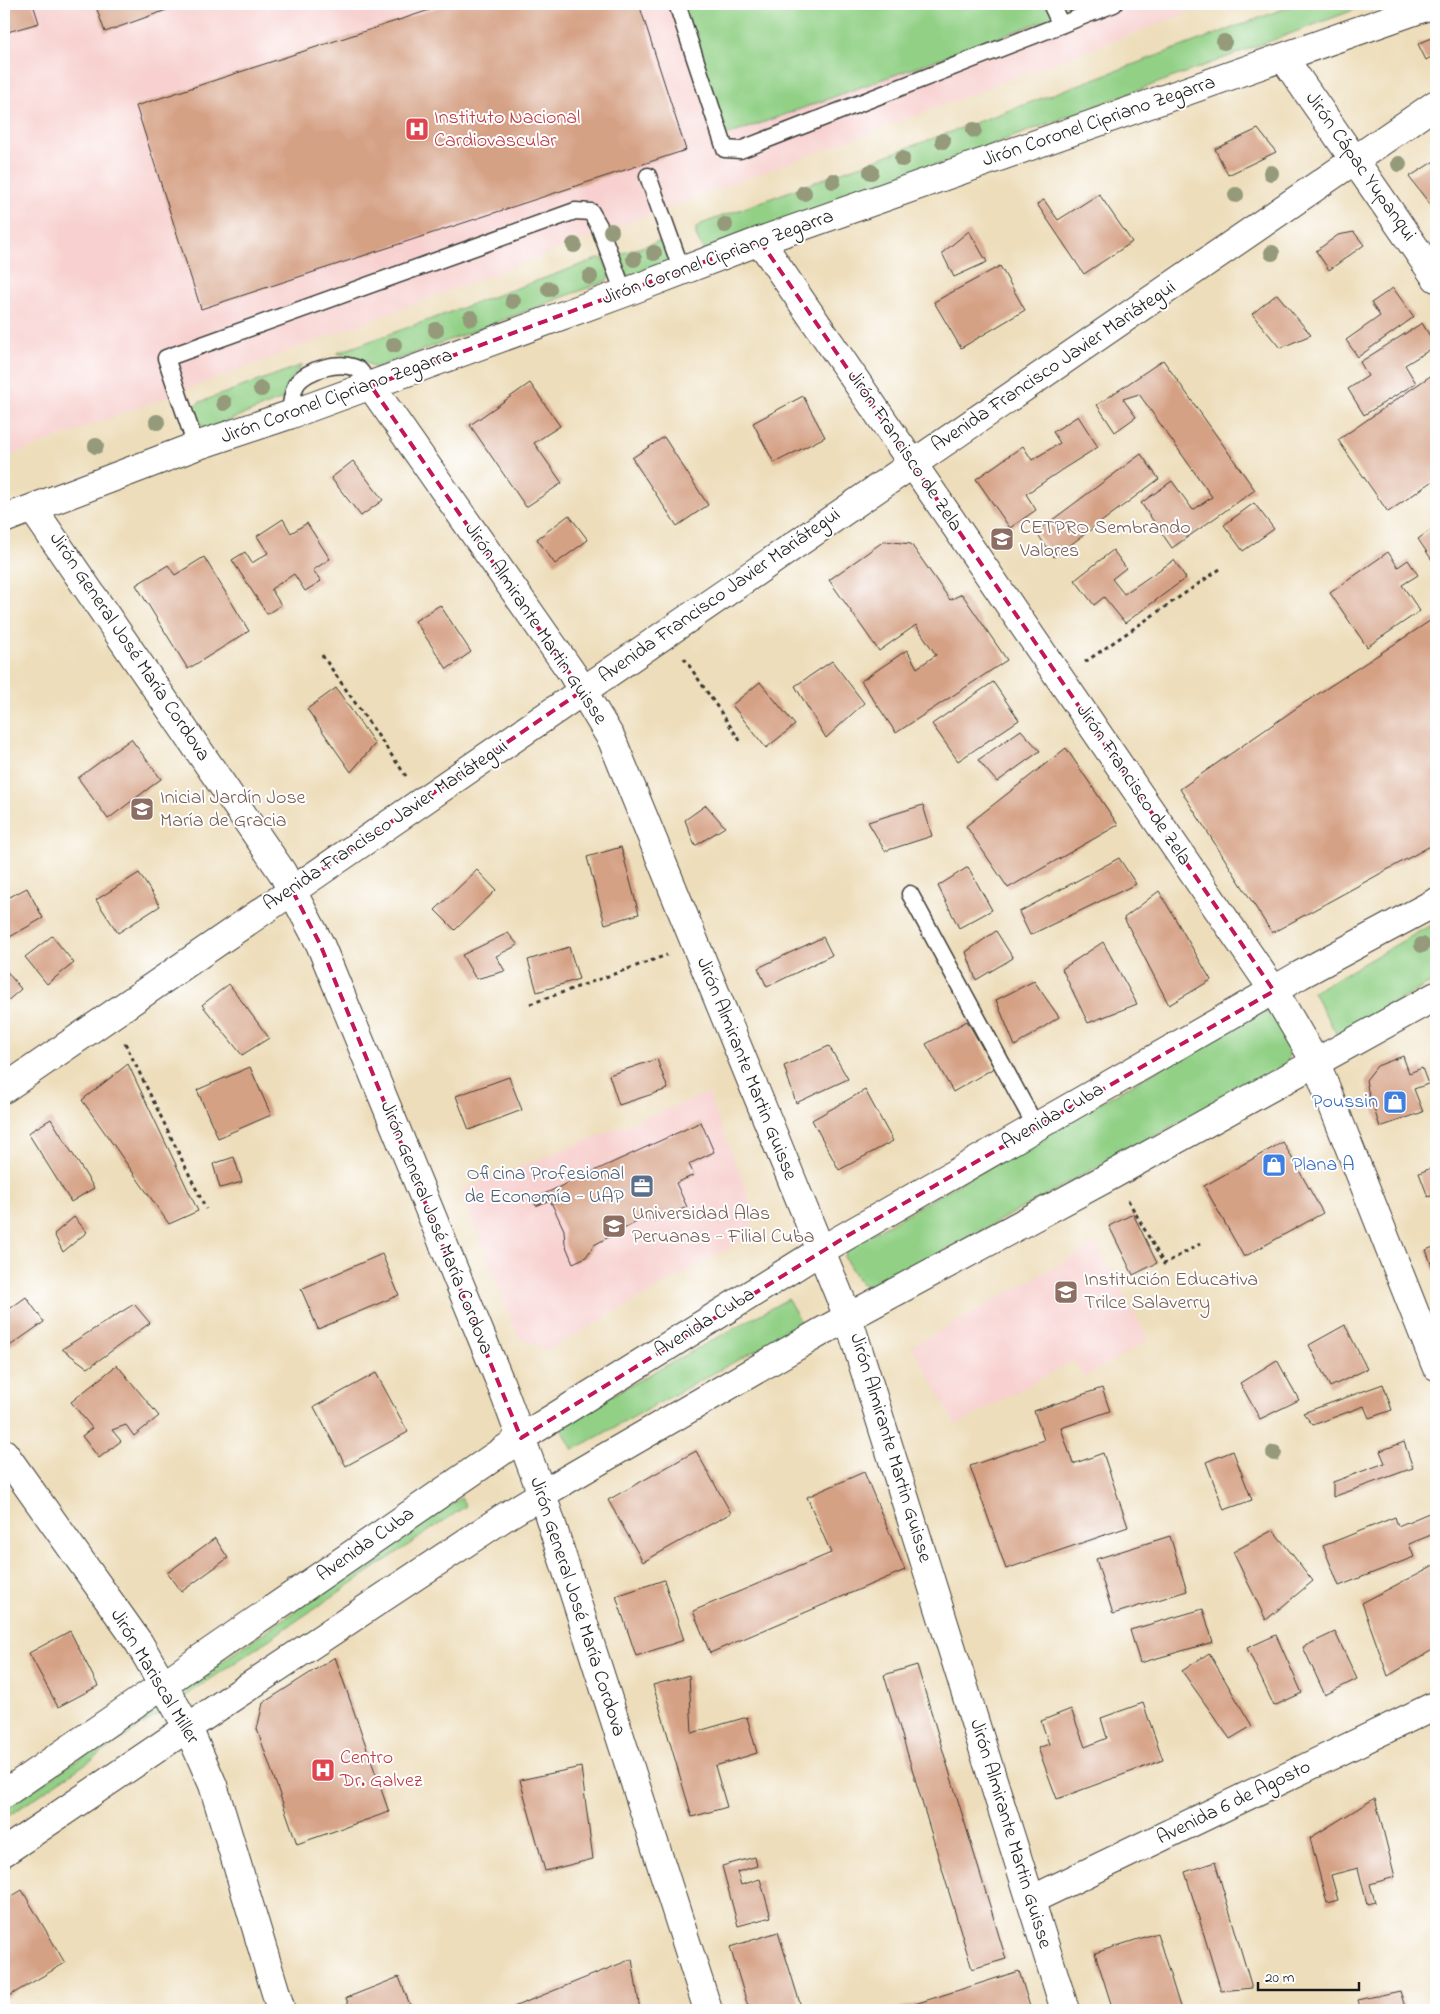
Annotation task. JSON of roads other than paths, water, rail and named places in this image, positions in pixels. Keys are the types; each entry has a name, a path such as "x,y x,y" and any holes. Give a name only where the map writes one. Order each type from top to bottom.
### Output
{"street":[{"name":"Jirón Coronel Cipriano Zegarra","path":"4,519 196,446 290,415 624,294 760,241 1434,4"},
{"name":"Jirón Cápac Yupanqui","path":"1283,57 1436,278"},
{"name":"Avenida Francisco Javier Mariátegui","path":"4,1089 1436,104"},
{"name":"Jirón Francisco de Zela","path":"760,241 1274,991 1316,1063 1436,1366"},
{"name":"Jirón Almirante Martin Guisse","path":"371,386 572,673 612,740 848,1317 1065,2010"},
{"name":"Jirón General José María Cordova","path":"33,509 282,872 320,944 500,1382 542,1494 708,2010"},
{"name":"Avenida Cuba","path":"4,1794 521,1438 820,1251 1274,991 1436,902"},
{"path":"4,1852 503,1518 542,1494 848,1317 1114,1174 1436,996"},
{"name":"Jirón Mariscal Miller","path":"4,1456 138,1643 188,1728 213,1785 281,2010"},
{"name":"Avenida 6 de Agosto","path":"1031,1900 1436,1705"}],"lane":[{"path":"677,4 726,149 733,151 740,150 1114,4"},
{"path":"1051,4 1061,26"},
{"path":"648,176 682,271"},
{"path":"196,446 166,358 576,211 591,212 599,226 624,294"},
{"path":"910,894 1036,1127"}],"place":[{"name":"Instituto Nacional Cardiovascular","path":"417,129"},
{"name":"CETPRO Sembrando Valores","path":"1002,539"},
{"name":"Inicial Jardín Jose María de Gracia","path":"142,809"},
{"name":"Poussin","path":"1395,1102"},
{"name":"Plana A","path":"1274,1165"},
{"name":"Oficina Profesional de Economía - UAP","path":"642,1186"},
{"name":"Universidad Alas Peruanas - Filial Cuba","path":"614,1226"},
{"name":"Institución Educativa Trilce Salaverry","path":"1066,1292"},
{"name":"Centro Dr. Galvez","path":"323,1770"}]}
